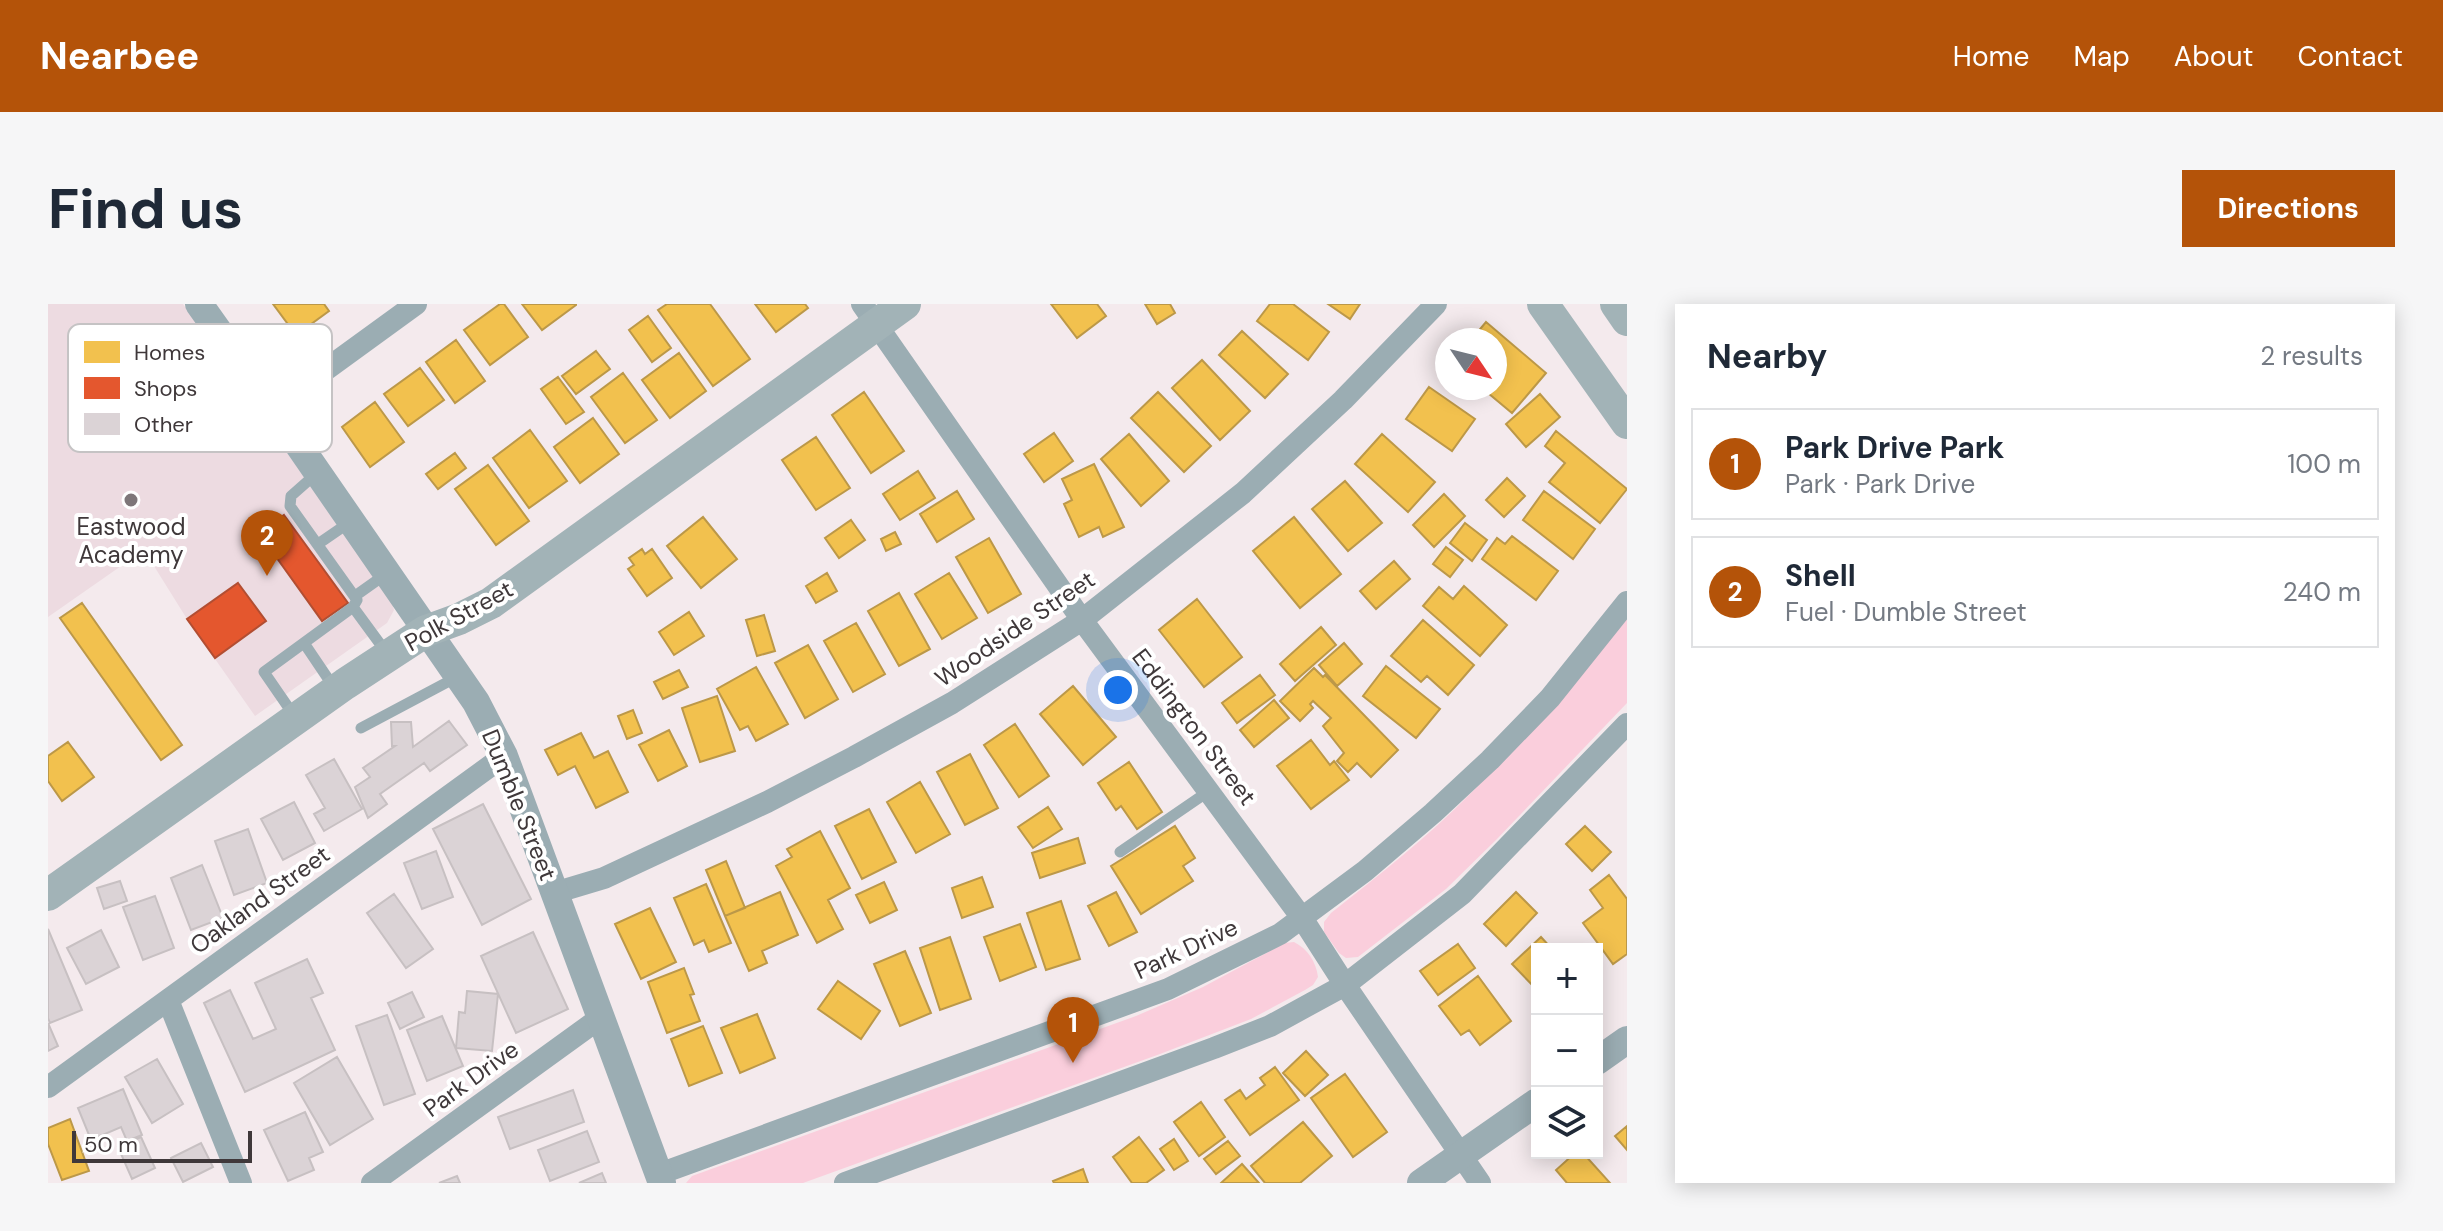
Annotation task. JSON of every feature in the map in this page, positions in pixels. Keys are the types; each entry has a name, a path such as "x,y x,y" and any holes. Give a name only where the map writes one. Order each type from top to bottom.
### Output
{"main road":[{"name":"Polk Street","path":"48,895 389,655 426,631 491,603 869,314 905,304"},
{"path":"1543,304 1627,423"},
{"path":"1616,304 1627,320"}],"street":[{"name":"Dumble Street","path":"199,304 213,324"},
{"path":"332,365 416,304"},
{"name":"Woodside Street","path":"554,893 604,878 829,770 952,703 1082,620 1243,493 1343,400 1436,304"},
{"name":"Eddington Street","path":"869,314 1082,620 1302,918 1480,1183"},
{"name":"Dumble Street","path":"303,452 476,702 504,756 661,1178"},
{"name":"Park Drive","path":"661,1178 1168,989 1280,934 1377,861 1490,760 1550,698 1627,602"},
{"path":"845,1183 1270,1026 1345,985 1462,894 1627,724"},
{"name":"Oakland Street","path":"48,1087 504,756"},
{"path":"168,1000 241,1183"},
{"name":"Park Drive","path":"372,1183 600,1018"},
{"path":"1603,1057 1627,1040"},
{"path":"1421,1183 1531,1106"}],"lane":[{"path":"317,473 291,496 289,502 389,655"},
{"path":"318,544 351,521"},
{"path":"296,718 264,672 304,643 386,573"},
{"path":"304,643 336,691"},
{"path":"361,728 457,676"},
{"path":"1120,852 1209,791"}],"shaded area":[{"path":"48,304 183,304 197,324 68,324 68,452 286,452 394,610 387,623 255,716 187,619 144,550 48,617"},
{"path":"1627,619 1627,703 1446,889 1358,957 1346,958 1339,953 1324,932 1324,922 1331,913 1455,809 1531,729"},
{"path":"1294,942 1310,956 1318,977 1313,985 1251,1019 803,1183 686,1183 692,1176 1136,1016 1203,987 1285,943"}],"building: Homes":[{"path":"273,304 324,304 329,311 311,324 288,324"},
{"path":"504,304 528,337 490,365 464,330"},
{"path":"522,304 576,304 576,305 542,330"},
{"path":"667,304 710,304 750,359 713,386 658,310"},
{"path":"755,304 805,304 808,308 776,332"},
{"path":"1051,304 1097,304 1106,316 1077,338"},
{"path":"1145,304 1170,304 1175,313 1157,324"},
{"path":"1270,304 1293,304 1329,332 1308,360 1257,321"},
{"path":"1328,304 1360,304 1350,319"},
{"path":"648,316 671,348 652,362 629,330"},
{"path":"1242,331 1288,374 1265,398 1219,355"},
{"path":"456,340 485,381 455,403 426,362"},
{"path":"1507,340 1546,373 1512,413 1496,400 1507,400"},
{"path":"596,351 610,369 576,394 562,376"},
{"path":"679,353 706,391 670,418 642,380"},
{"path":"1202,360 1250,411 1220,440 1172,388"},
{"path":"420,368 444,400 408,426 384,394"},
{"path":"623,373 657,420 625,443 591,397"},
{"path":"558,377 584,412 566,424 541,389"},
{"path":"1429,387 1435,391 1435,400 1448,400 1475,419 1452,451 1406,419"},
{"path":"864,392 904,451 871,473 832,415"},
{"path":"1158,392 1211,446 1184,472 1131,418"},
{"path":"1540,394 1560,417 1526,447 1506,424"},
{"path":"375,402 404,442 370,467 342,427"},
{"path":"593,418 619,454 580,483 554,447"},
{"path":"530,430 567,481 529,508 493,458"},
{"path":"1556,431 1627,489 1600,523 1549,482 1565,463 1545,446"},
{"path":"1054,433 1073,461 1044,482 1024,454"},
{"path":"1129,434 1169,481 1141,506 1101,459"},
{"path":"1382,434 1435,482 1408,512 1355,464"},
{"path":"816,437 850,488 816,510 782,460"},
{"path":"455,453 466,468 438,489 426,474"},
{"path":"1094,464 1124,527 1103,537 1099,527 1079,537 1064,504 1072,500 1062,479"},
{"path":"488,465 529,521 496,545 455,489"},
{"path":"918,471 935,498 900,520 883,494"},
{"path":"1507,478 1525,496 1504,517 1486,500"},
{"path":"1345,481 1382,523 1348,551 1312,509"},
{"path":"957,491 974,519 937,542 920,514"},
{"path":"1544,491 1595,529 1573,559 1523,520"},
{"path":"1444,494 1465,516 1434,547 1413,525"},
{"path":"703,517 737,559 701,588 667,546"},
{"path":"1294,517 1341,574 1300,608 1253,551"},
{"path":"851,520 865,540 839,558 825,538"},
{"path":"1465,523 1487,540 1472,561 1450,543"},
{"path":"895,532 901,544 886,551 881,539"},
{"path":"1512,536 1558,571 1536,600 1482,559 1497,538 1505,544"},
{"path":"989,538 1021,594 988,613 956,557"},
{"path":"1446,547 1463,560 1450,577 1433,564"},
{"path":"642,549 645,554 652,549 672,578 647,596 628,569 634,565 629,558"},
{"path":"1394,561 1410,579 1376,609 1360,591"},
{"path":"827,573 837,591 816,603 806,586"},
{"path":"949,573 977,618 942,639 915,594"},
{"path":"1464,586 1507,625 1480,656 1423,606 1439,587 1453,599"},
{"path":"899,593 930,649 899,666 868,611"},
{"path":"1197,599 1242,657 1204,687 1159,630"},
{"path":"82,603 182,745 161,760 60,618"},
{"path":"689,612 704,636 674,655 659,632"},
{"path":"764,615 775,651 757,656 746,620"},
{"path":"1423,620 1474,665 1448,695 1427,676 1421,682 1391,656"},
{"path":"856,623 885,674 853,692 824,641"},
{"path":"1321,627 1336,645 1295,681 1280,664"},
{"path":"1344,643 1362,664 1337,686 1319,665"},
{"path":"808,645 838,699 805,718 775,663"},
{"path":"1386,666 1440,709 1416,738 1363,696"},
{"path":"756,667 788,724 756,741 748,726 740,730 717,689"},
{"path":"1314,668 1323,677 1325,675 1398,750 1371,777 1357,763 1348,772 1337,761 1344,753 1323,726 1331,718 1313,701 1310,704 1313,708 1300,721 1280,701"},
{"path":"679,670 688,687 663,699 654,682"},
{"path":"1260,675 1275,695 1237,723 1222,703"},
{"path":"1073,686 1116,737 1083,765 1040,714"},
{"path":"717,696 735,751 700,762 682,708"},
{"path":"1274,700 1289,718 1254,747 1240,730"},
{"path":"633,710 642,733 627,739 618,716"},
{"path":"1015,724 1049,776 1019,797 984,745"},
{"path":"669,730 687,766 658,781 639,745"},
{"path":"581,733 594,758 608,751 628,792 596,808 575,766 558,775 545,750"},
{"path":"1311,740 1330,765 1334,761 1349,780 1311,809 1277,766"},
{"path":"68,742 94,777 62,801 48,781 48,756"},
{"path":"970,754 998,808 965,825 937,772"},
{"path":"1129,762 1162,812 1137,829 1121,806 1116,810 1098,783"},
{"path":"920,782 950,834 916,853 887,802"},
{"path":"1048,807 1062,829 1033,848 1018,827"},
{"path":"869,809 896,862 862,879 835,826"},
{"path":"1175,826 1195,858 1183,866 1193,881 1141,914 1111,866"},
{"path":"1585,826 1611,852 1592,871 1566,844"},
{"path":"820,831 850,888 828,900 843,929 817,943 776,866 792,857 787,849"},
{"path":"1078,838 1085,863 1040,878 1032,853"},
{"path":"726,861 745,908 725,916 706,870"},
{"path":"1609,875 1627,899 1627,954 1613,964 1603,950 1603,943 1598,943 1583,923 1603,908 1590,890"},
{"path":"982,877 993,907 962,918 952,888"},
{"path":"884,882 897,910 870,923 856,895"},
{"path":"706,884 731,943 709,952 704,940 694,945 674,898"},
{"path":"780,892 798,935 762,951 767,963 749,971 725,916"},
{"path":"1116,892 1137,932 1109,946 1088,906"},
{"path":"1516,892 1537,913 1506,946 1484,924"},
{"path":"1061,901 1080,959 1046,970 1027,913"},
{"path":"650,908 676,962 641,979 615,924"},
{"path":"1020,924 1036,967 1000,981 984,937"},
{"path":"950,937 971,999 940,1010 920,948"},
{"path":"1458,944 1475,968 1438,995 1420,971"},
{"path":"1531,946 1531,984 1512,964"},
{"path":"905,951 931,1013 900,1026 874,964"},
{"path":"684,968 700,1021 667,1033 648,982"},
{"path":"1478,976 1511,1021 1480,1045 1469,1030 1461,1035 1439,1006"},
{"path":"838,981 880,1011 861,1039 818,1009"},
{"path":"757,1014 775,1058 740,1073 721,1028"},
{"path":"703,1026 722,1073 689,1086 671,1039"},
{"path":"1306,1051 1328,1075 1305,1096 1283,1073"},
{"path":"1275,1067 1299,1100 1250,1135 1225,1100 1240,1090 1246,1099 1265,1085 1260,1078"},
{"path":"1345,1074 1387,1132 1353,1157 1311,1098"},
{"path":"1201,1102 1225,1137 1199,1156 1174,1122"},
{"path":"70,1119 89,1171 62,1180 48,1144 48,1128"},
{"path":"1303,1122 1332,1156 1300,1183 1265,1183 1251,1166"},
{"path":"1627,1126 1627,1150 1615,1136"},
{"path":"1139,1137 1164,1170 1146,1183 1132,1183 1113,1157"},
{"path":"1174,1139 1188,1161 1174,1170 1160,1149"},
{"path":"1228,1141 1240,1156 1216,1174 1204,1159"},
{"path":"1568,1159 1588,1159 1610,1183 1567,1183 1556,1170"},
{"path":"1242,1164 1259,1183 1221,1183"},
{"path":"1083,1169 1088,1183 1053,1181"}],"building: Shops":[{"path":"284,515 348,603 322,621 259,533"},
{"path":"238,583 266,621 215,658 187,619"}],"building: Other":[{"path":"449,721 467,745 430,771 424,763 380,794 387,804 368,818 355,787 370,777 363,768 395,746 392,746 391,722 411,722 413,747"},
{"path":"334,759 362,809 324,831 314,814 325,808 306,775"},
{"path":"294,802 315,843 283,860 261,819"},
{"path":"483,804 531,899 482,925 433,829"},
{"path":"248,829 267,883 234,895 215,841"},
{"path":"436,851 453,897 422,909 404,863"},
{"path":"202,865 223,918 191,930 171,878"},
{"path":"120,881 127,901 104,909 97,888"},
{"path":"394,894 433,949 406,968 367,913"},
{"path":"155,896 174,948 143,960 123,907"},
{"path":"48,929 82,1010 50,1023 48,1018"},
{"path":"101,930 119,967 86,984 67,948"},
{"path":"533,932 568,1009 516,1033 481,956"},
{"path":"307,959 323,993 311,998 335,1050 245,1092 204,1003 230,990 253,1039 276,1029 255,983"},
{"path":"467,991 498,994 492,1051 456,1048 459,1012 465,1013"},
{"path":"412,992 424,1017 400,1029 388,1003"},
{"path":"387,1015 415,1094 384,1105 356,1026"},
{"path":"442,1016 463,1066 427,1081 407,1030"},
{"path":"48,1023 58,1046 48,1051"},
{"path":"337,1057 373,1119 330,1145 294,1083"},
{"path":"157,1059 183,1104 152,1123 125,1077"},
{"path":"123,1089 142,1135 127,1141 121,1127 91,1140 78,1108"},
{"path":"573,1090 584,1122 510,1149 498,1117"},
{"path":"305,1112 323,1152 309,1158 314,1170 288,1181 264,1130"},
{"path":"587,1131 599,1162 550,1181 538,1150"},
{"path":"141,1137 155,1168 132,1179 118,1147"},
{"path":"201,1143 213,1167 183,1182 171,1158"},
{"path":"602,1173 606,1183 579,1183"},
{"path":"457,1176 460,1183 439,1183"}],"place":[{"name":"Eastwood Academy","path":"131,500"},
{"name":"Shell","path":"267,576"},
{"name":"Park Drive Park","path":"1073,1063"}]}
